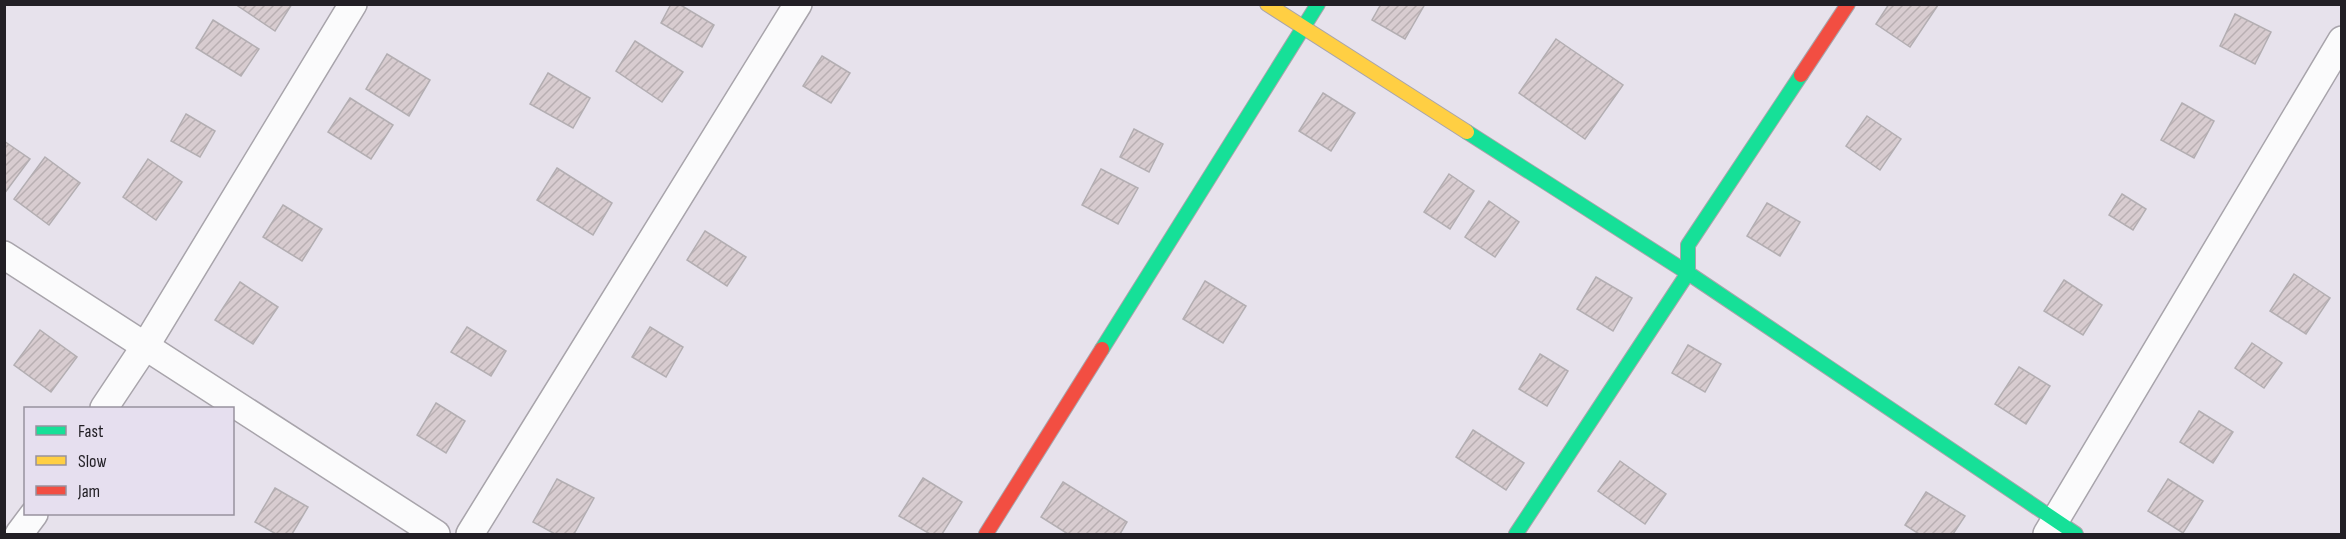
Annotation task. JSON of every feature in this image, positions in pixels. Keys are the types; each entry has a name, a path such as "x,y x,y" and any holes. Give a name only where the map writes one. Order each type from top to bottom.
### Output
{"street":[{"path":"105,407 146,345 353,4"},
{"path":"470,534 798,4"},
{"path":"1267,4 1688,273 2060,530 2342,40"},
{"path":"986,534 1318,4"},
{"path":"1516,534 1688,273 1688,245 1848,4"},
{"path":"4,255 436,534"},
{"path":"20,534 32,515"}],"building":[{"path":"235,4 292,4 275,31"},
{"path":"671,4 679,4 714,25 702,47 661,23"},
{"path":"1381,4 1425,4 1405,39 1372,20"},
{"path":"1889,4 1938,5 1910,47 1876,24"},
{"path":"2235,14 2271,32 2255,64 2220,46"},
{"path":"213,20 259,49 241,76 196,48"},
{"path":"1556,39 1623,85 1585,139 1519,93"},
{"path":"635,41 683,72 662,102 616,71"},
{"path":"387,54 430,80 409,116 366,89"},
{"path":"822,56 850,73 831,103 803,86"},
{"path":"548,73 590,98 573,128 530,104"},
{"path":"1323,93 1355,113 1331,151 1299,131"},
{"path":"350,98 393,125 371,159 328,132"},
{"path":"2182,103 2214,121 2194,158 2161,140"},
{"path":"186,114 215,131 200,157 171,141"},
{"path":"1867,116 1901,139 1880,170 1846,146"},
{"path":"1134,129 1163,144 1149,172 1120,157"},
{"path":"4,141 30,159 4,194"},
{"path":"45,157 80,183 49,225 14,199"},
{"path":"148,159 182,182 156,220 123,197"},
{"path":"557,168 612,203 593,235 537,200"},
{"path":"1101,169 1138,188 1118,224 1082,205"},
{"path":"1449,174 1474,191 1450,229 1424,212"},
{"path":"2122,194 2146,209 2133,230 2109,215"},
{"path":"1489,201 1519,222 1495,257 1465,237"},
{"path":"1767,203 1800,222 1780,256 1747,236"},
{"path":"283,205 322,229 302,261 263,237"},
{"path":"705,231 746,257 727,286 687,260"},
{"path":"2294,274 2330,298 2306,334 2270,311"},
{"path":"1596,277 1632,298 1613,331 1577,309"},
{"path":"2064,280 2102,305 2083,335 2044,311"},
{"path":"1205,281 1246,306 1223,343 1183,319"},
{"path":"240,282 278,307 253,344 215,320"},
{"path":"467,327 506,351 491,376 451,352"},
{"path":"650,327 683,347 666,377 632,357"},
{"path":"40,330 77,357 51,392 14,365"},
{"path":"2252,343 2282,363 2264,388 2235,368"},
{"path":"1688,345 1721,364 1705,392 1672,373"},
{"path":"1540,354 1568,371 1547,406 1519,389"},
{"path":"2019,367 2050,386 2026,424 1995,404"},
{"path":"436,403 465,421 446,453 417,435"},
{"path":"2199,411 2233,432 2213,463 2180,442"},
{"path":"1473,430 1524,463 1506,490 1456,457"},
{"path":"1620,461 1666,494 1645,524 1598,491"},
{"path":"923,478 962,502 942,534 930,534 899,516"},
{"path":"557,479 594,498 574,534 555,534 533,522"},
{"path":"2168,479 2203,501 2183,533 2148,511"},
{"path":"1063,482 1127,522 1120,534 1068,534 1041,517"},
{"path":"275,488 308,507 292,534 276,534 255,522"},
{"path":"1926,492 1965,516 1953,534 1919,534 1905,525"}],"traffic: fast":[{"path":"1102,349 1318,4"},
{"path":"1516,534 1688,273 1688,245 1801,75"},
{"path":"1467,132 1688,273 2076,534"}],"traffic: slow":[{"path":"1267,4 1467,132"}],"traffic: jam":[{"path":"1801,75 1848,4"},
{"path":"986,534 1102,349"}]}
